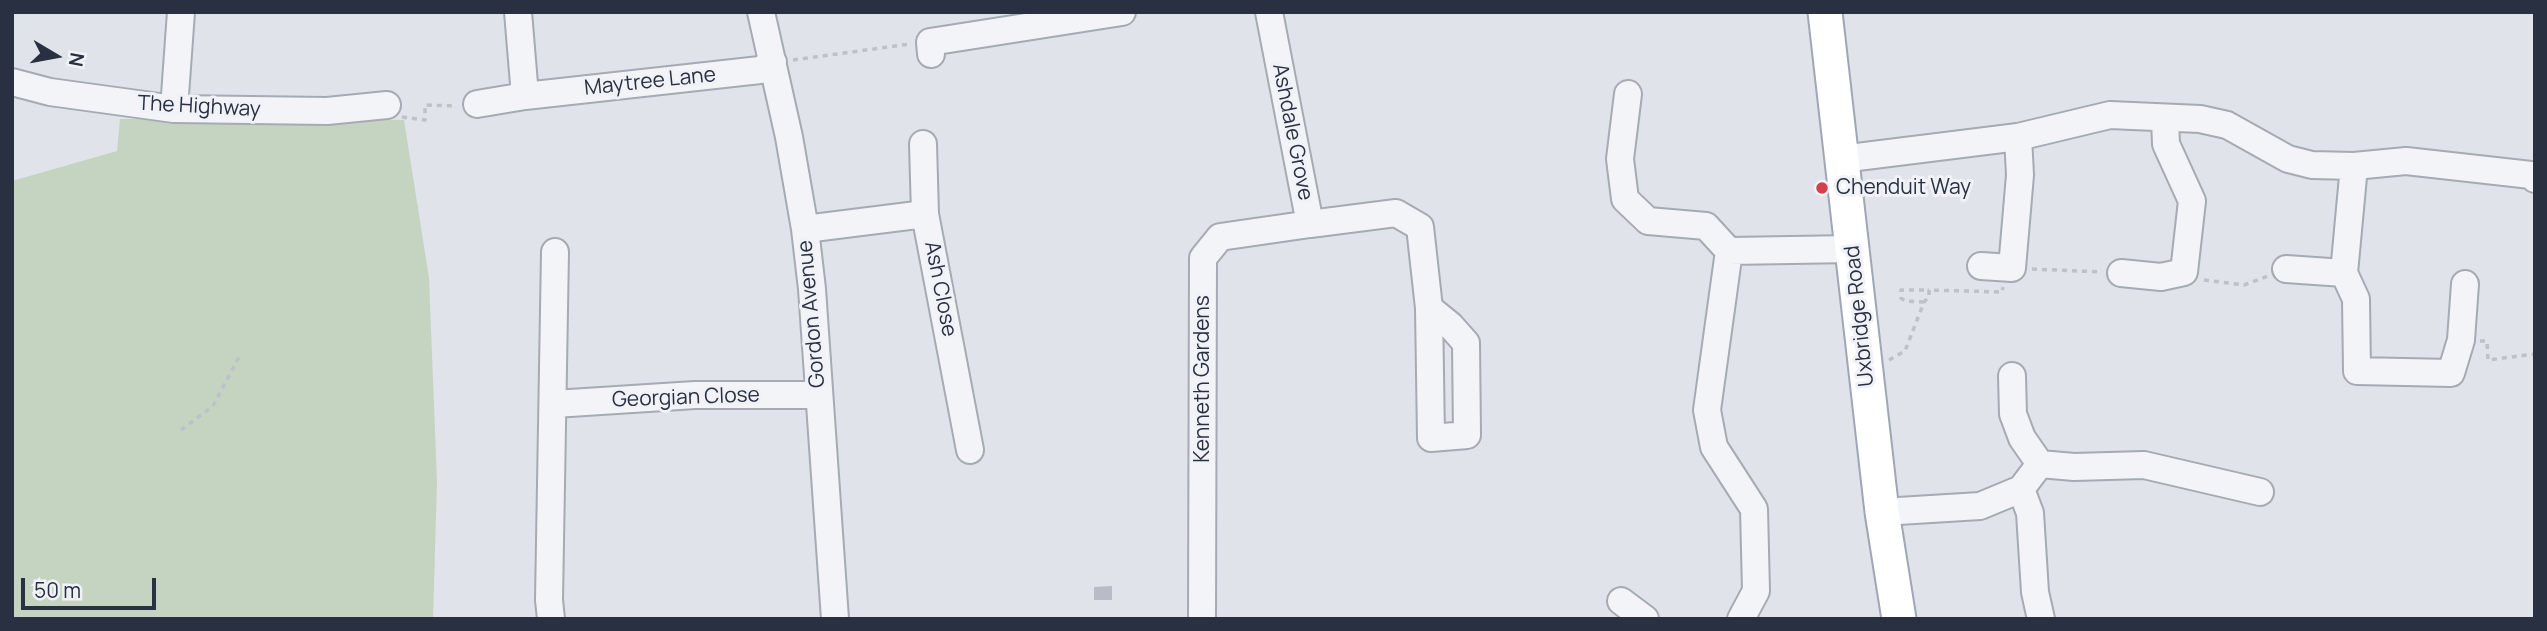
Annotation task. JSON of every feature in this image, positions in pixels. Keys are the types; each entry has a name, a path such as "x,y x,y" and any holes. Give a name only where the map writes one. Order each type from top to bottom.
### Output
{"main road":[{"name":"Uxbridge Road","path":"1825,12 1882,512 1899,619"}],"street":[{"path":"174,109 181,12"},
{"path":"518,12 525,96"},
{"name":"Gordon Avenue","path":"761,12 804,229 812,289 835,619"},
{"path":"930,48 1122,12"},
{"name":"Ashdale Grove","path":"1269,12 1310,224 1396,213 1420,228 1429,309"},
{"name":"Maytree Lane","path":"477,104 525,96 760,70 773,62"},
{"name":"The Highway","path":"12,82 50,92 174,109 327,111 387,105"},
{"path":"1629,94 1620,159 1625,199 1648,221 1706,226 1729,251 1853,249"},
{"path":"1841,159 2018,136 2110,115 2200,119 2227,125 2288,159 2312,165 2354,166 2406,161 2532,175 2535,179"},
{"path":"2121,273 2161,277 2184,272 2192,201 2166,144 2165,118"},
{"path":"1999,267 2020,175 2018,136"},
{"name":"Ash Close","path":"923,144 925,214 970,450"},
{"path":"2354,166 2344,274 2356,299 2357,370 2451,373 2461,340 2465,284"},
{"name":"Ash Close","path":"804,229 925,214"},
{"name":"Kenneth Gardens","path":"1202,619 1203,258 1220,237 1310,224"},
{"path":"1729,251 1707,410 1714,447 1754,509 1756,591 1741,619"},
{"path":"551,619 549,600 555,252"},
{"path":"2286,269 2344,274"},
{"path":"2012,376 2013,414 2022,438 2040,464"},
{"name":"Georgian Close","path":"554,404 695,396 819,396"},
{"path":"1882,512 1980,506 2021,489 2040,464"},
{"path":"2040,464 2074,467 2144,465 2260,492"},
{"path":"2021,489 2030,513 2035,592 2041,619"},
{"path":"1621,601 1645,619"}],"path":[{"path":"773,62 930,48"},
{"path":"387,105 400,105 400,117 425,120 425,105 477,104"},
{"path":"1924,302 1905,301 1901,298 1901,290 2002,292 1999,267 2121,273"},
{"path":"2184,272 2211,282 2244,285 2286,269"},
{"path":"1866,363 1887,361 1905,351 1924,302 1929,297 1929,290"},
{"path":"2461,340 2487,341 2488,360 2535,354"},
{"path":"181,430 213,406 239,358"}],"green space":[{"path":"120,119 404,120 429,278 437,482 433,619 12,619 12,181 117,151"}],"building":[{"path":"1112,586 1112,600 1094,600 1094,587"}],"place":[{"name":"Chenduit Way","path":"1822,188"}]}
